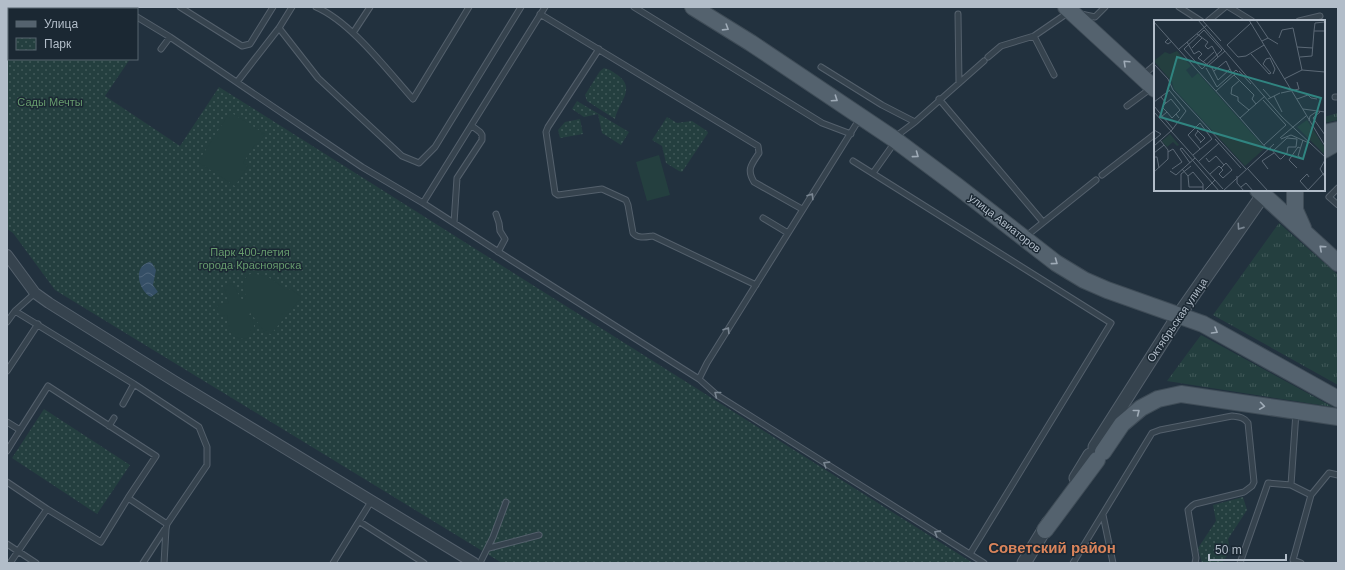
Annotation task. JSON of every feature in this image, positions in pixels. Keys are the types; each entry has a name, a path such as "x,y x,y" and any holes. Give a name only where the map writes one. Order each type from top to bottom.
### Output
{"main road":[{"name":"улица Авиаторов","path":"693,7 751,43 895,140 958,186 1056,263 1084,280 1107,290 1204,324 1338,399"},
{"path":"1068,9 1150,84"},
{"path":"1325,133 1338,130"},
{"path":"1325,149 1338,142"},
{"path":"1295,191 1295,210 1305,234"},
{"path":"1260,192 1305,234 1338,262"},
{"path":"1045,530 1096,453 1122,424 1141,408 1158,399 1181,394 1338,417"}],"street":[{"name":"Октябрьская улица","path":"1096,453 1179,315 1260,192"},
{"path":"7,255 35,293 49,303 174,381 474,563"},
{"path":"1027,562 1045,530"}],"lane":[{"path":"180,7 242,46 250,44 273,7"},
{"path":"237,82 279,28 292,7"},
{"path":"316,7 325,11 353,33 413,99 469,7"},
{"path":"353,33 370,7"},
{"path":"279,28 318,78 402,156 419,163 435,147 520,7"},
{"path":"423,203 545,7"},
{"path":"634,7 822,123 850,134"},
{"path":"873,173 895,140 1001,46 1034,36 1068,9 1095,17 1105,7"},
{"path":"1179,7 1199,20"},
{"path":"1209,20 1225,7"},
{"path":"1229,7 1250,20"},
{"path":"540,14 758,146 760,153 750,169 749,175 754,182 802,210"},
{"path":"958,14 959,83"},
{"path":"1303,20 1320,16"},
{"path":"138,18 170,37 362,167 423,203 699,379 718,395 984,563"},
{"path":"1034,36 1054,75"},
{"path":"161,49 170,37"},
{"path":"599,49 546,132 555,193 558,195 602,190 626,200 636,236 653,236 756,285"},
{"path":"821,67 882,106 915,122"},
{"path":"1127,106 1150,84 1154,69"},
{"path":"939,100 1043,222"},
{"path":"699,379 707,363 861,117"},
{"path":"454,223 457,178 482,140 482,135 480,132 472,126"},
{"path":"1102,175 1154,135"},
{"path":"853,161 1111,323 970,554"},
{"path":"1024,238 1096,180"},
{"path":"1338,188 1329,197 1338,204"},
{"path":"496,214 500,223 500,231 505,240 498,252"},
{"path":"763,218 788,233"},
{"path":"7,322 35,293"},
{"path":"16,311 134,384 199,427 207,447 207,465 143,563"},
{"path":"7,370 38,324"},
{"path":"123,404 134,384"},
{"path":"7,451 48,386 156,456 101,542 46,509 7,482"},
{"path":"1290,485 1296,411"},
{"path":"1076,562 1152,433 1160,430 1232,416 1242,418 1248,423 1254,482 1249,489 1244,492 1195,504 1188,510 1196,558 1195,563"},
{"path":"109,426 114,418"},
{"path":"7,422 20,430"},
{"path":"1301,563 1293,560 1310,495 1329,473 1338,475"},
{"path":"1240,563 1268,483 1290,485 1310,495"},
{"path":"128,498 166,526"},
{"path":"333,563 360,522 372,500"},
{"path":"480,563 489,548 506,502"},
{"path":"10,563 46,509"},
{"path":"1103,515 1113,563"},
{"path":"360,522 424,563"},
{"path":"164,563 166,526"},
{"path":"489,548 539,535"},
{"path":"7,544 36,563"}],"green space":[{"name":"Парк 400-летия города Красноярска","path":"7,7 81,7 82,8 8,8 8,60 129,60 105,96 180,146 219,87 973,563 502,563 55,290 13,233 7,229"},
{"path":"604,68 616,74 626,85 625,95 615,119 587,101 585,95 600,71"},
{"path":"577,101 629,132 621,145 602,133 598,114 584,117 572,109"},
{"path":"230,112 265,134 257,145 255,144 243,163 248,166 235,186 198,162"},
{"path":"1338,113 1338,120 1325,123 1325,117"},
{"path":"667,117 677,123 692,121 708,133 682,172 666,163 662,146 652,140"},
{"path":"580,119 583,134 560,138 558,130 565,122"},
{"path":"659,155 670,195 647,201 636,162"},
{"path":"1279,223 1338,275 1338,385 1213,315"},
{"path":"250,274 265,276 278,283 285,290 291,289 301,298 271,334 265,333 251,313 249,314 254,325 254,332 250,337 243,339 234,336 228,325 227,315 219,316 217,305 229,303 224,289 225,286 232,283 242,300 246,297 244,282"},
{"path":"1201,335 1333,407 1167,381"},
{"path":"44,409 130,465 97,514 12,458"},
{"path":"1243,497 1247,510 1228,539 1230,551 1222,563 1202,563 1198,548 1216,521 1213,505"}],"water":[{"path":"149,262 152,263 156,270 153,285 158,292 151,297 143,290 139,279 140,269"}],"district":[{"name":"Советский район","path":"1052,548"}],"park label":[{"name":"Сады Мечты","path":"50,102"}]}
